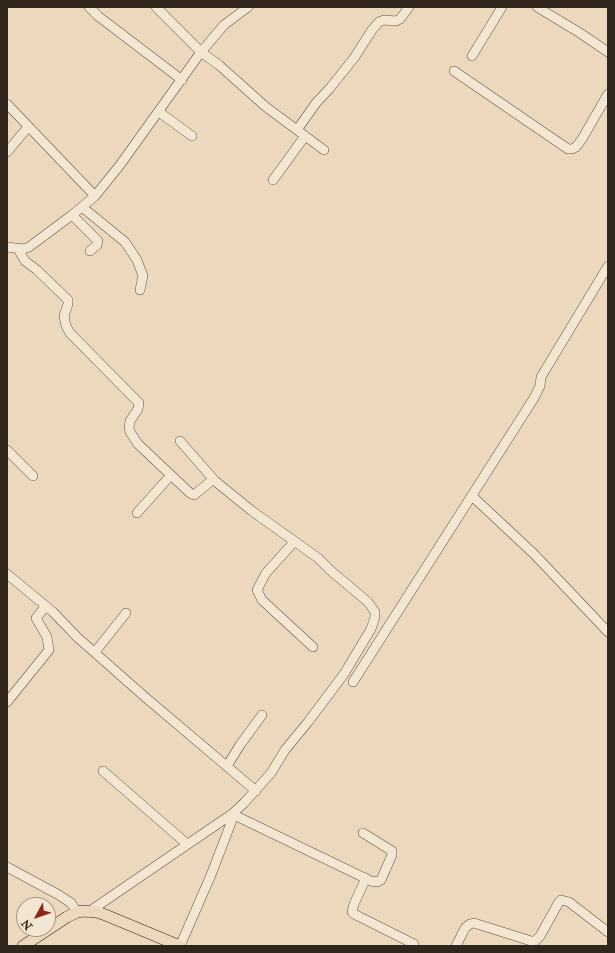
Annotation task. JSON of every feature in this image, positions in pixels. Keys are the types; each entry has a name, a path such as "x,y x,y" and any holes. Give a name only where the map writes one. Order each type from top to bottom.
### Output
{"main road":[{"path":"22,946 77,912 90,911 103,914 180,946"}],"street":[{"path":"89,7 98,16 182,80"},
{"path":"156,7 201,52 220,65 266,107 324,150"},
{"path":"7,247 18,249 29,247 95,196 120,166 201,52 224,25 248,7"},
{"path":"297,130 316,103 354,58 379,22 384,20 400,19 409,7"},
{"path":"472,56 502,7"},
{"path":"537,7 608,52"},
{"path":"454,72 568,149 576,147 582,139 608,94"},
{"path":"7,104 95,196"},
{"path":"159,112 192,136"},
{"path":"7,152 28,127"},
{"path":"273,180 305,136"},
{"path":"82,207 125,242 137,260 143,276 140,290"},
{"path":"72,215 98,241 97,245 90,251"},
{"path":"18,249 25,261 68,300 64,316 66,326 70,333 139,403 138,409 130,421 130,432 138,444 190,493 194,494 211,481 215,481"},
{"path":"353,682 534,398 540,386 541,377 608,266"},
{"path":"90,911 233,814 256,791 271,773 284,750 304,727 344,674 371,629 375,617 375,612 368,602 318,558 252,511 215,481 180,441"},
{"path":"7,450 33,476"},
{"path":"137,512 171,475"},
{"path":"472,496 534,554 608,632"},
{"path":"294,542 266,573 256,590 262,600 313,647"},
{"path":"7,574 46,606 77,637 256,791"},
{"path":"7,702 49,650 47,637 36,618 46,606"},
{"path":"95,652 126,613"},
{"path":"227,766 262,715"},
{"path":"103,771 187,844"},
{"path":"233,814 374,882 379,881 389,864 393,853 388,847 363,833"},
{"path":"180,946 211,875 233,814"},
{"path":"7,866 59,895 71,903 77,912"},
{"path":"366,878 352,912 414,944"},
{"path":"456,946 465,928 474,923 535,941 540,936 561,900 569,902 608,932"}]}
